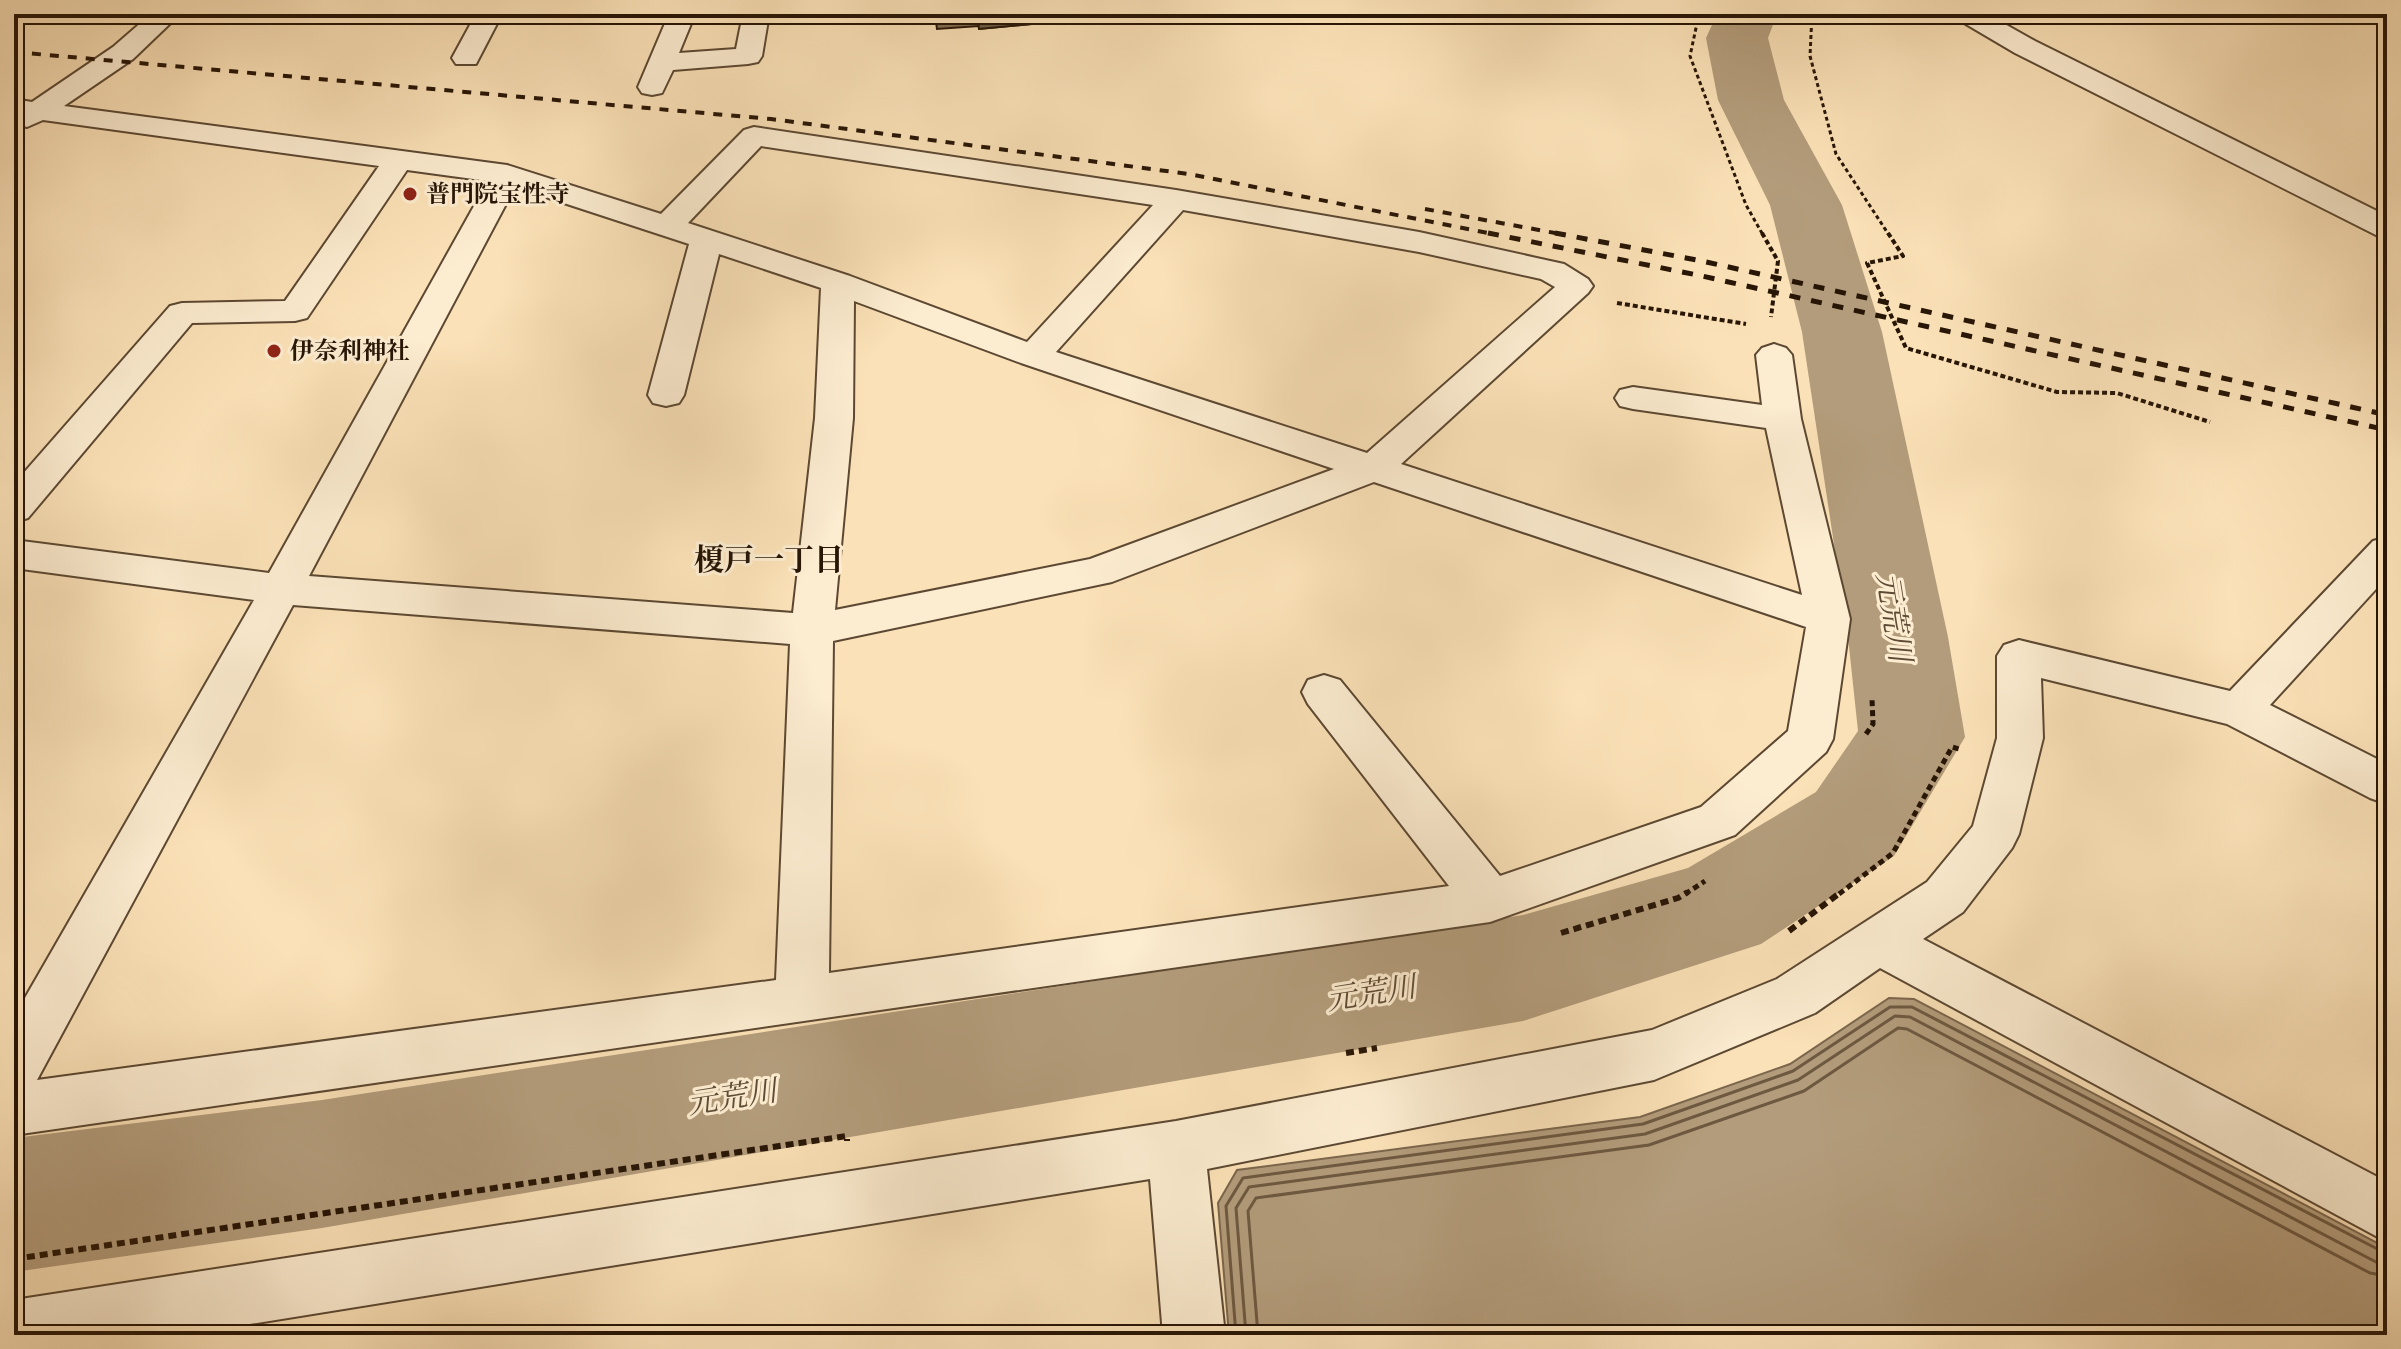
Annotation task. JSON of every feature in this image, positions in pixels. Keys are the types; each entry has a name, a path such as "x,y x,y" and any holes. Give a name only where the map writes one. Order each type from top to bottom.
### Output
{"street":[{"path":"21,116 123,53 167,14"},
{"path":"466,58 489,14"},
{"path":"651,89 682,14"},
{"path":"662,63 748,56 756,14"},
{"path":"1968,14 2025,47 2387,228"},
{"path":"21,116 400,158 507,174 838,283 1033,356 1829,619"},
{"path":"14,554 281,589 812,630 1097,572 1374,468 1570,290 1552,271 1419,242 1176,199 754,136 667,227"},
{"path":"14,509 182,313 295,311 400,158"},
{"path":"14,1068 281,589 507,174"},
{"path":"1033,356 1176,199"},
{"path":"666,395 706,240"},
{"path":"802,1000 812,630 834,418 838,283"},
{"path":"14,1109 1490,901 1718,821 1810,739 1829,619 1782,419 1772,341"},
{"path":"1633,398 1782,419"},
{"path":"2239,710 2387,551"},
{"path":"14,1331 1176,1148 1654,1055 1796,996 1945,897 1995,834 2020,738 2019,656 2239,710 2387,785"},
{"path":"1324,692 1490,901"},
{"path":"1880,942 2387,1213"},
{"path":"1176,1148 1194,1335"}],"path":[{"path":"1699,14 1690,56 1746,205 1778,261 1772,341"},
{"path":"1812,14 1810,56 1836,154 1903,256 1867,263 1906,348 2057,392 2117,393 2210,422"},
{"path":"1570,290 1749,325"},
{"path":"1785,934 1893,853 1952,747"},
{"path":"1346,1053 1392,1046"},
{"path":"14,1259 847,1136"}],"water":[{"path":"1889,998 1914,999 2387,1248 2387,1335 1229,1335 1218,1203 1237,1170 1640,1117 1790,1064"}],"waterway":[{"name":"元荒川","path":"14,1205 322,1164 1523,968 1720,909 1855,824 1912,737 1898,637 1842,332 1806,205 1751,100 1737,38 1747,14"}],"railway":[{"path":"14,52 771,119 1189,174 1495,234"},
{"path":"1425,209 1566,235"},
{"path":"1488,233 1495,234"},
{"path":"1555,233 1702,261 2387,415"},
{"path":"1495,234 1702,276 2387,430"}],"place":[{"name":"普門院宝性寺","path":"410,194"},
{"name":"伊奈利神社","path":"274,351"}],"district":[{"name":"榎戸一丁目","path":"769,560"}]}
